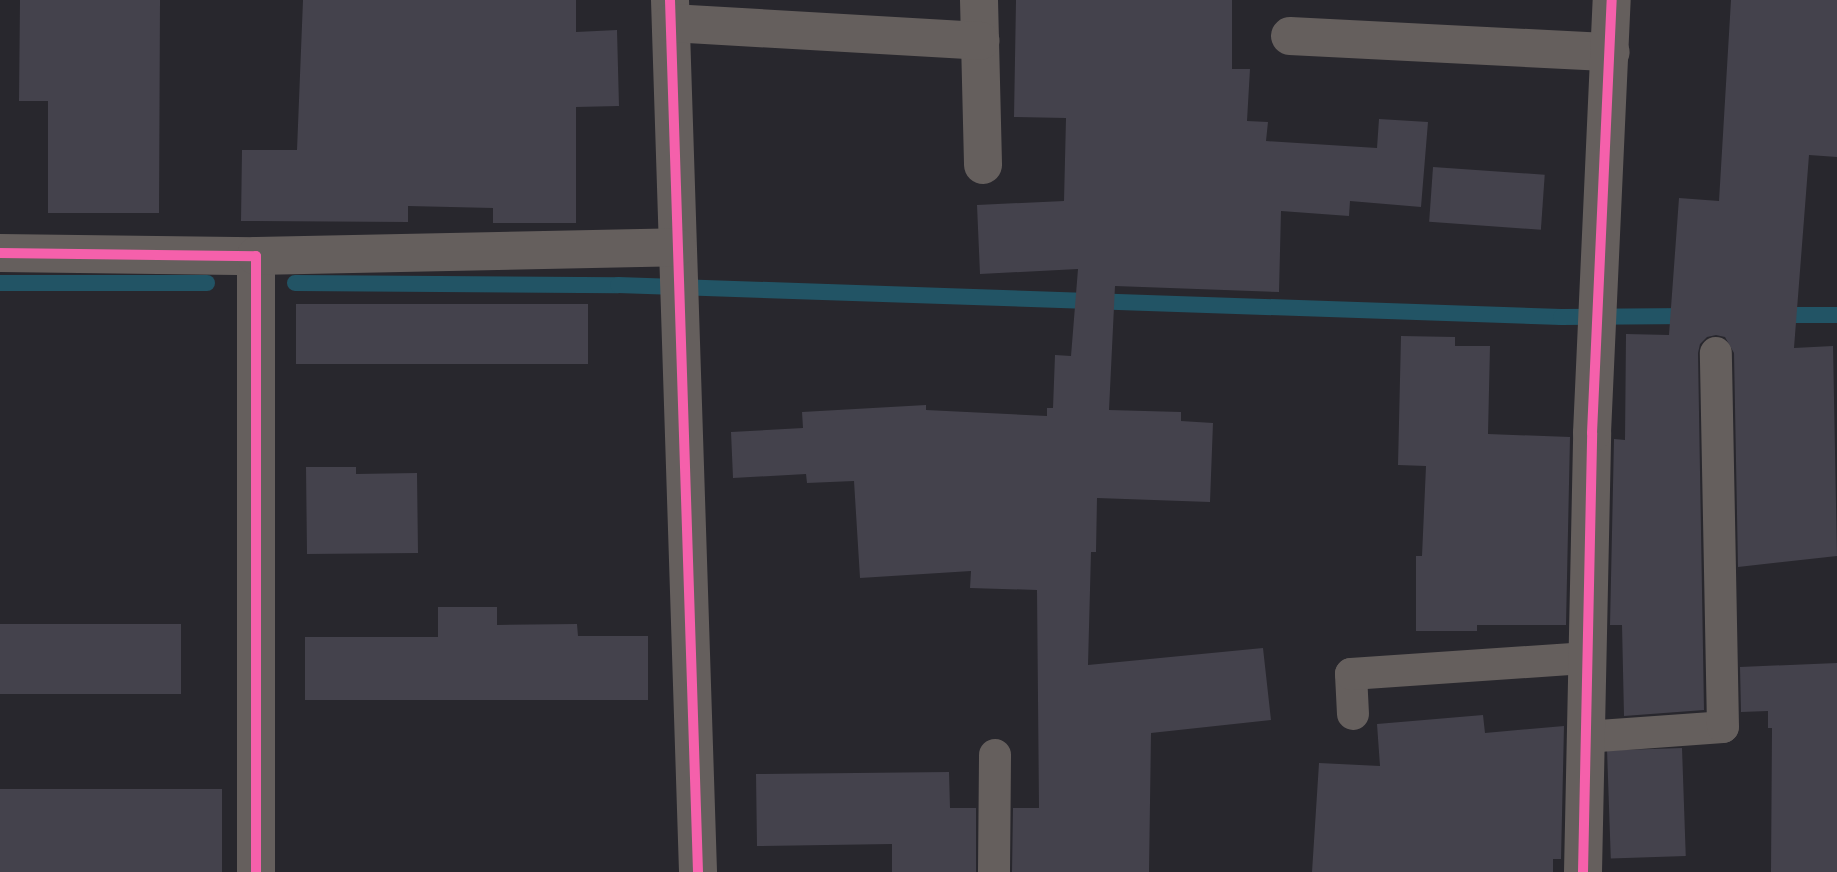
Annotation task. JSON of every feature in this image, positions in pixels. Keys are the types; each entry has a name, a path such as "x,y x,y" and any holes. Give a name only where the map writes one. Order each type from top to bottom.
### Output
{"street":[{"path":"979,0 983,165"},
{"path":"1583,872 1598,314 1612,0"},
{"path":"698,872 671,12 980,41"},
{"path":"1290,36 1611,52"},
{"path":"0,253 677,256"},
{"path":"256,256 256,872"}],"lane":[{"path":"1585,737 1723,727 1716,353"},
{"path":"1353,714 1350,674 1587,658"},
{"path":"994,872 995,755"}],"building":[{"path":"20,0 160,0 159,213 48,213 48,101 19,101"},
{"path":"303,0 576,0 576,32 617,30 619,106 576,107 576,223 493,223 493,208 408,206 408,222 241,221 242,150 297,150"},
{"path":"1016,0 1232,0 1232,69 1250,69 1247,121 1268,122 1266,141 1377,148 1379,119 1428,122 1421,207 1350,201 1349,216 1281,211 1279,292 1115,286 1109,410 1181,412 1181,421 1213,423 1210,502 1097,498 1096,552 1091,552 1088,665 1263,648 1271,720 1151,733 1149,872 1012,872 1013,808 1039,808 1037,590 970,588 971,571 860,578 854,481 807,483 806,474 733,478 731,432 803,428 802,412 926,405 926,410 1047,416 1047,408 1053,408 1055,355 1071,356 1078,269 980,274 977,205 1064,201 1066,118 1014,117"},
{"path":"1731,0 1837,0 1837,157 1809,155 1794,348 1833,346 1837,556 1738,567 1734,353 1725,337 1707,337 1700,344 1698,353 1704,710 1624,716 1622,625 1610,625 1614,439 1625,440 1626,334 1669,335 1679,198 1719,201"},
{"path":"1433,167 1545,175 1541,230 1429,222"},
{"path":"296,304 588,304 588,364 296,364"},
{"path":"1401,336 1455,337 1455,346 1490,346 1488,434 1570,437 1566,625 1477,625 1477,631 1416,631 1416,556 1422,556 1426,466 1398,465"},
{"path":"306,467 356,467 356,474 417,473 418,553 307,554"},
{"path":"438,607 497,607 497,625 577,624 578,636 648,636 648,700 305,700 305,637 438,637"},
{"path":"0,624 181,624 181,694 0,694"},
{"path":"1837,663 1837,872 1771,872 1772,728 1768,728 1768,711 1741,712 1740,667"},
{"path":"1483,715 1485,733 1564,726 1561,859 1553,859 1553,872 1312,872 1319,763 1380,766 1377,724"},
{"path":"1682,748 1686,856 1611,859 1607,751"},
{"path":"949,772 950,808 976,808 976,872 892,872 892,844 757,846 756,774"},
{"path":"0,789 222,789 222,872 0,872"}],"waterway":[{"path":"0,283 207,283"},
{"path":"295,283 618,285 1561,317 1691,316"},
{"path":"1776,315 1837,315"}],"cycle path":[{"path":"670,0 698,872"},
{"path":"1583,872 1592,433 1612,0"},
{"path":"0,253 256,256 256,872"}]}
